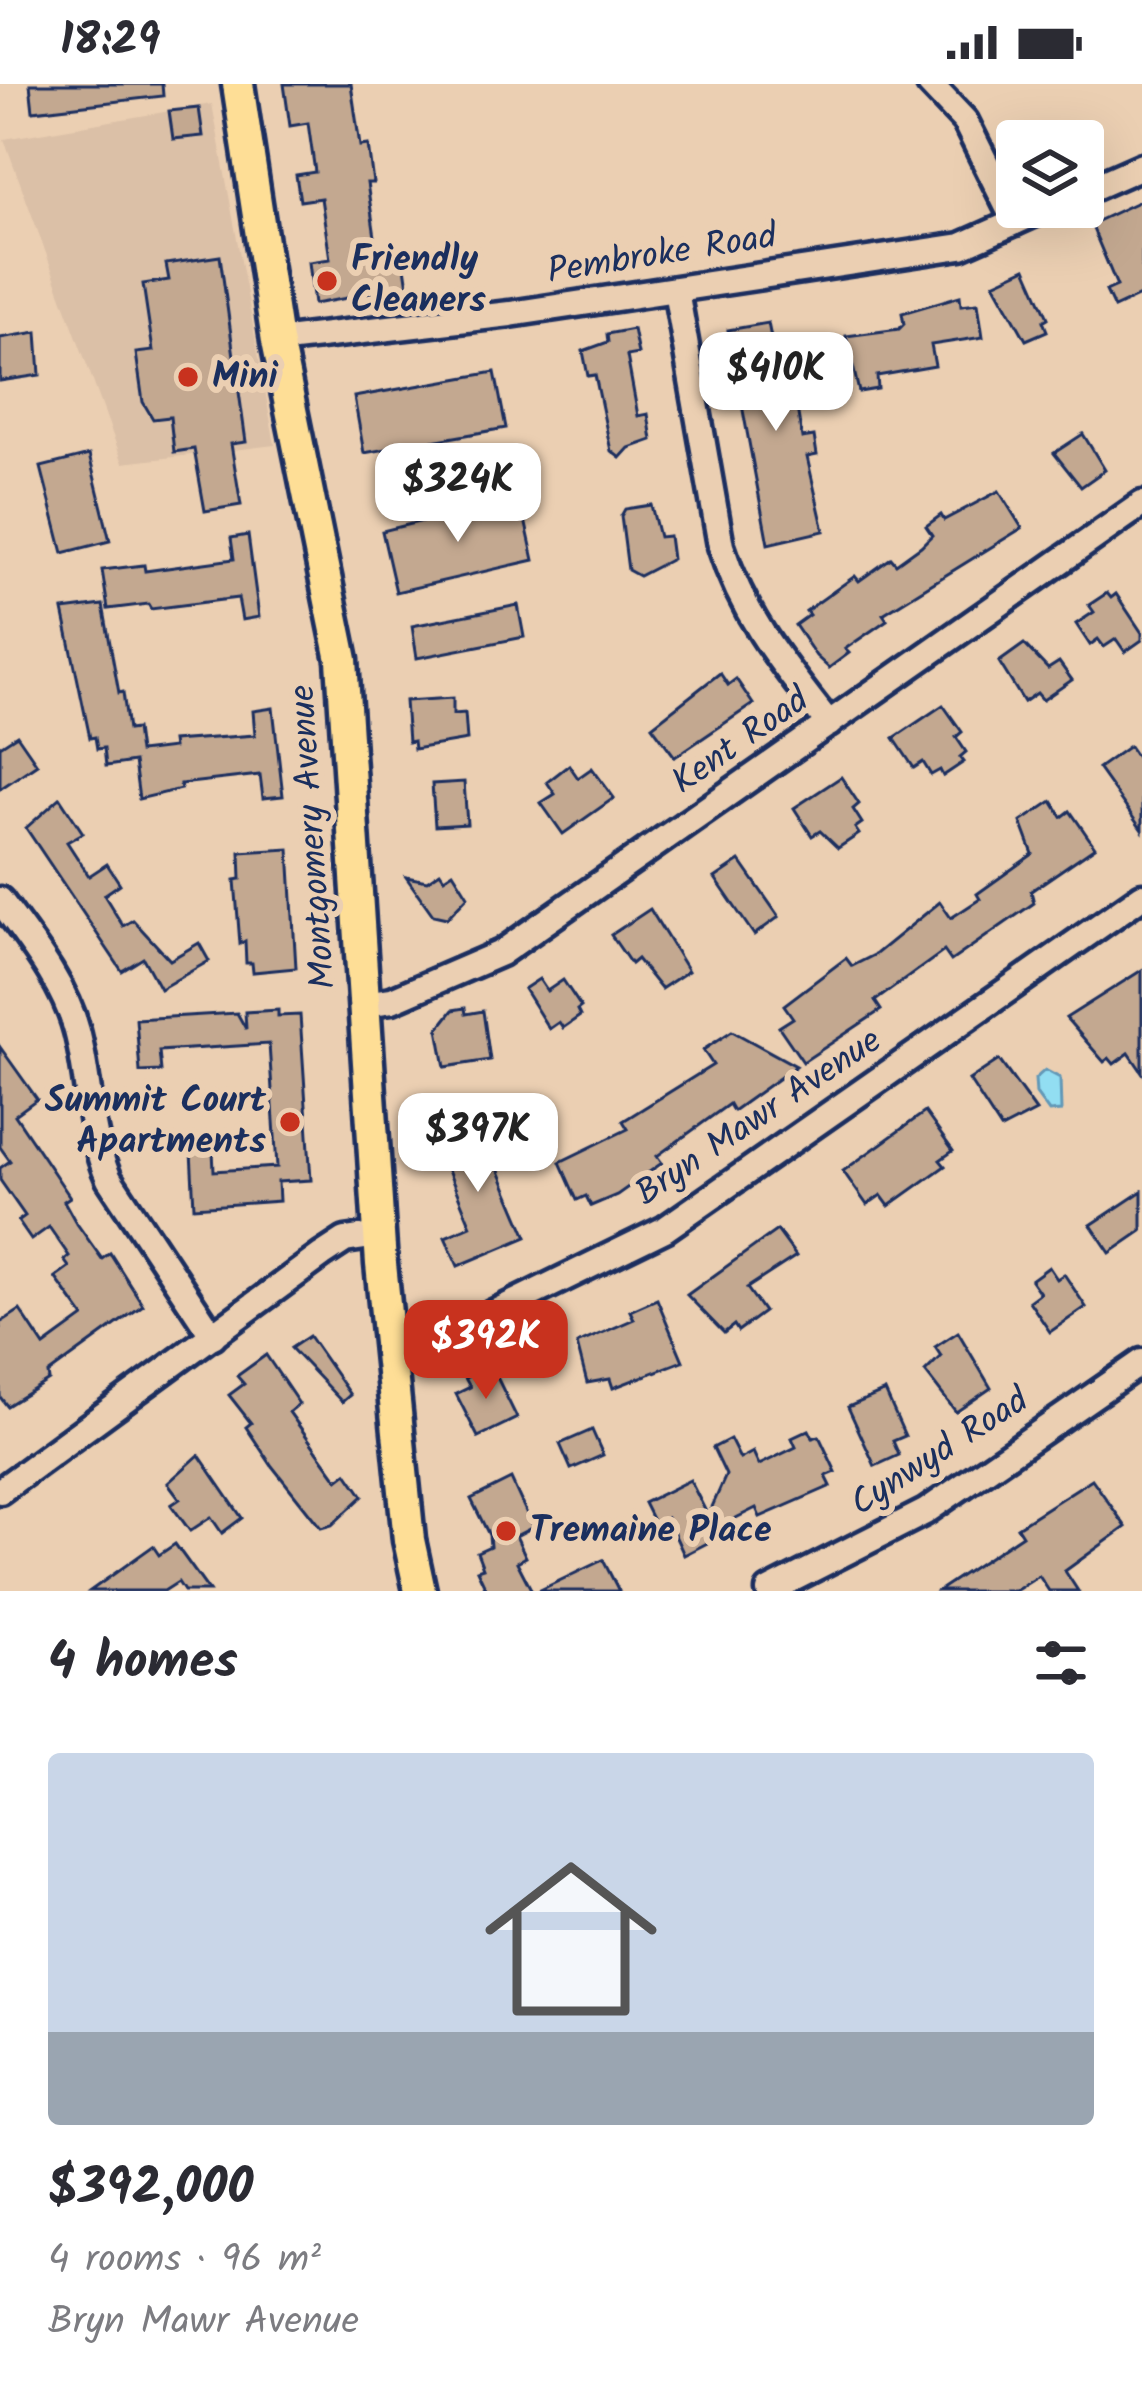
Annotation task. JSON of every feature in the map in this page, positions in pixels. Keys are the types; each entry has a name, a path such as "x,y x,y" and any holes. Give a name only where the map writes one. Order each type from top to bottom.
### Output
{"main road":[{"name":"Montgomery Avenue","path":"238,84 277,341 342,660 379,1235 409,1540 420,1591"}],"street":[{"path":"929,84 965,121 996,184"},
{"path":"1104,183 1142,166"},
{"name":"Pembroke Road","path":"277,341 676,290 961,246 1002,228"},
{"path":"676,290 721,546 734,587 753,627 829,724"},
{"name":"Kent Road","path":"364,1004 392,1000 501,952 1142,504"},
{"name":"Bryn Mawr Avenue","path":"390,1350 489,1315 665,1229 1142,896"},
{"path":"0,900 67,1003 77,1029 99,1157 109,1179 214,1336"},
{"path":"3,1481 346,1240 379,1235"},
{"name":"Cynwyd Road","path":"769,1591 925,1511 1142,1362"}],"shaded area":[{"path":"212,104 275,445 123,463 4,139"}],"water":[{"path":"1045,1070 1060,1078 1061,1111 1049,1112 1036,1094 1035,1079"}],"building":[{"path":"30,84 162,84 163,96 33,111"},
{"path":"284,84 351,84 360,146 368,145 373,183 367,183 378,257 403,253 408,287 314,304 309,262 330,259 321,198 300,201 296,175 315,172 308,123 290,126"},
{"path":"199,108 203,136 173,139 169,111"},
{"path":"1142,200 1142,295 1114,308 1106,291 1117,286 1093,228 1104,228 1104,218"},
{"name":"Mini","path":"220,256 246,442 231,444 241,505 205,511 194,449 174,452 170,417 153,419 143,402 136,353 153,351 143,284 169,280 166,264"},
{"path":"1026,268 1048,318 1043,321 1047,331 1026,340 994,283"},
{"path":"960,296 961,305 978,303 983,337 931,345 935,366 877,376 878,389 859,392 846,336 899,329 904,324 902,313"},
{"path":"768,323 776,363 807,358 811,387 798,389 796,402 802,438 814,436 817,455 807,457 824,531 768,544 728,330"},
{"path":"633,329 638,354 627,356 638,416 648,414 652,440 629,448 620,458 611,451 595,375 588,376 583,351 608,342 607,334"},
{"path":"37,332 40,375 0,381 0,338"},
{"path":"495,372 506,428 364,453 354,397"},
{"path":"1083,434 1105,470 1081,487 1054,453"},
{"path":"89,455 110,541 63,553 41,467"},
{"path":"999,491 1022,528 883,614 887,620 845,649 849,653 829,668 816,656 795,625 809,615 806,611 855,576 859,581 891,558 896,564 932,535 926,526 941,515 944,520"},
{"path":"520,497 534,560 396,592 382,531"},
{"path":"651,505 659,537 669,536 672,559 639,576 628,570 621,516 625,509"},
{"path":"248,535 259,617 242,620 238,598 151,609 148,604 108,609 102,570 144,565 145,571 234,559 231,538"},
{"path":"1107,593 1111,598 1116,594 1142,633 1142,640 1125,652 1116,639 1104,647 1098,639 1090,645 1076,624 1094,612 1089,605"},
{"path":"103,605 128,730 136,729 139,752 173,748 172,741 255,735 253,711 273,708 283,796 263,798 260,775 180,784 181,789 139,799 134,762 106,766 104,748 97,749 95,737 90,738 63,610"},
{"path":"518,605 524,637 417,658 412,626"},
{"path":"1024,644 1048,669 1059,662 1072,680 1043,700 1037,693 1024,702 999,662"},
{"path":"720,673 728,685 736,679 753,704 675,757 652,726"},
{"path":"453,698 453,714 465,713 467,740 414,749 413,741 408,742 405,701"},
{"path":"943,705 962,732 956,737 966,752 960,757 964,762 943,776 940,770 931,775 923,762 914,768 894,738"},
{"path":"17,735 37,764 0,789 0,746"},
{"path":"1129,746 1142,765 1142,830 1098,768"},
{"path":"569,765 578,778 592,768 614,798 563,834 541,803 555,794 547,782"},
{"path":"841,777 859,804 853,809 862,823 855,828 859,834 838,848 820,831 812,836 794,808"},
{"path":"464,782 467,824 435,826 432,784"},
{"path":"60,798 83,833 67,842 89,876 107,864 120,884 104,895 123,926 133,920 170,960 199,943 209,961 160,989 143,958 122,971 26,828"},
{"path":"1052,801 1062,817 1070,811 1095,847 1031,891 1034,903 951,961 944,951 875,1001 881,1010 803,1062 779,1027 793,1018 784,1005 846,958 852,966 876,954 940,902 951,918 980,899 977,894 1033,854 1021,822"},
{"path":"289,849 296,968 253,972 252,963 246,963 245,941 240,944 235,880 241,879 240,852"},
{"path":"740,861 779,917 754,935 715,878"},
{"path":"440,872 444,878 453,872 468,896 447,918 433,915 406,877 427,881"},
{"path":"650,909 688,971 661,989 637,959 631,964 611,935"},
{"path":"1142,970 1142,1072 1129,1053 1114,1064 1109,1058 1104,1062 1066,1018"},
{"path":"539,979 547,991 563,980 581,1007 577,1010 580,1016 563,1028 559,1022 549,1029 524,989"},
{"path":"465,1008 466,1014 483,1011 490,1060 445,1067 438,1029 453,1010"},
{"name":"Summit Court Apartments","path":"278,1010 278,1016 300,1015 311,1180 278,1182 279,1201 194,1207 191,1152 213,1150 214,1171 277,1167 269,1044 159,1051 161,1071 140,1072 136,1019 237,1013 246,1029 245,1012"},
{"path":"732,1031 796,1066 733,1111 729,1104 657,1156 662,1163 617,1195 591,1206 586,1196 577,1200 560,1162 628,1129 623,1121 713,1065 703,1050"},
{"path":"0,1047 37,1099 15,1115 70,1197 64,1201 75,1221 102,1259 110,1253 143,1305 48,1374 49,1380 7,1406 0,1397 0,1323 20,1310 44,1346 84,1317 55,1277 69,1267 64,1260 69,1256 49,1227 31,1240 18,1221 25,1216 0,1180 0,1168 10,1161 0,1147"},
{"path":"999,1060 1036,1111 1001,1129 969,1080"},
{"path":"925,1112 953,1151 940,1160 945,1166 889,1206 881,1195 867,1205 843,1171"},
{"path":"477,1119 527,1237 458,1266 445,1237 471,1226 434,1137"},
{"path":"1142,1191 1142,1231 1110,1253 1091,1225"},
{"path":"777,1230 796,1256 747,1288 764,1312 738,1331 734,1325 724,1333 687,1295"},
{"path":"1049,1267 1057,1279 1064,1274 1086,1307 1050,1332 1029,1301 1040,1293 1031,1280"},
{"path":"657,1299 683,1361 613,1388 610,1379 587,1383 577,1344 634,1319 630,1311"},
{"path":"958,1332 991,1388 956,1412 925,1372 941,1356 935,1347"},
{"path":"309,1336 350,1395 342,1402 291,1348"},
{"path":"266,1355 299,1404 289,1412 338,1480 347,1473 363,1496 332,1525 321,1528 272,1466 246,1427 251,1423 229,1395 244,1384 237,1376"},
{"path":"491,1365 517,1418 478,1437 456,1394 470,1387 465,1378"},
{"path":"885,1391 905,1436 893,1441 899,1455 875,1466 848,1407"},
{"path":"592,1430 603,1455 571,1469 560,1444"},
{"path":"809,1430 813,1438 819,1436 836,1472 826,1476 831,1486 760,1517 756,1508 714,1529 719,1537 684,1555 667,1518 654,1523 644,1503 690,1480 708,1516 726,1475 713,1448 730,1439 740,1459 753,1452 759,1465 796,1447 792,1438"},
{"path":"199,1455 242,1518 222,1533 211,1517 190,1531 171,1505 180,1499 168,1483"},
{"name":"Tremaine Place","path":"511,1479 533,1527 516,1536 526,1557 517,1562 532,1591 487,1591 477,1570 483,1568 477,1552 490,1546 489,1535 471,1499"},
{"path":"1092,1479 1126,1527 1065,1571 1078,1591 1049,1591 1039,1576 1015,1591 938,1591 1022,1535 1017,1527"},
{"path":"175,1544 209,1591 184,1591 178,1582 164,1591 90,1591 153,1546 159,1555"},
{"name":"Tremaine Place","path":"603,1560 619,1591 538,1591"}],"place":[{"name":"Friendly Cleaners","path":"327,281"},
{"name":"Mini","path":"188,377"},
{"name":"Summit Court Apartments","path":"290,1122"},
{"name":"Tremaine Place","path":"506,1531"}]}
